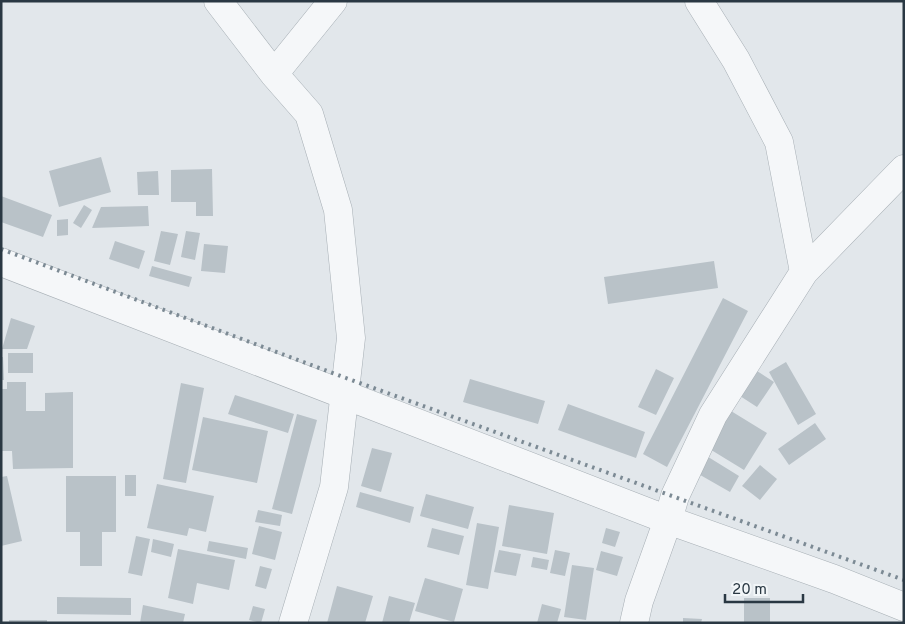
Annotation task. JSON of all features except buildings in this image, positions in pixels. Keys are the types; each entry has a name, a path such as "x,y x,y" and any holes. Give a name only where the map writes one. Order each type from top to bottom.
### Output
{"street":[{"path":"218,1 274,74 309,114 338,210 351,338 334,487 293,623"},
{"path":"274,74 333,1"},
{"path":"700,1 736,60 779,142 804,272"},
{"path":"634,623 639,601 675,496 713,415 804,272 904,169"},
{"path":"1,262 668,520 834,579 898,611"}],"railway":[{"path":"1,249 346,378 904,580"}]}
